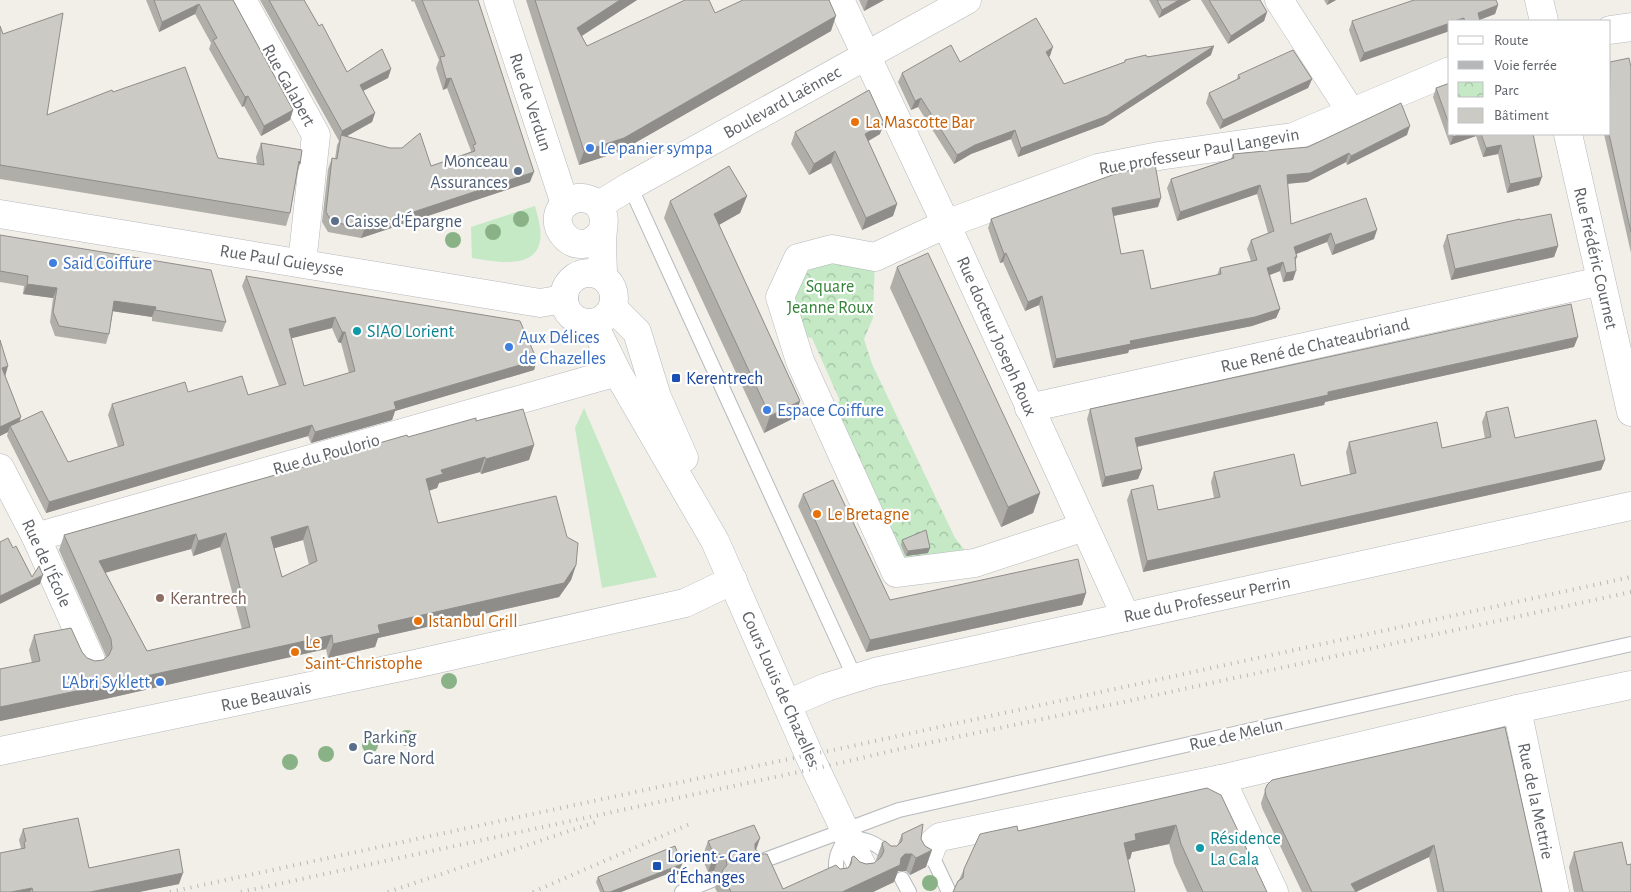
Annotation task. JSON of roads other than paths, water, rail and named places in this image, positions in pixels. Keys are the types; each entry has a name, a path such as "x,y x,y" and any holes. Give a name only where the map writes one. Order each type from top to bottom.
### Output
{"street":[{"name":"Rue Galabert","path":"242,0 316,135 302,264"},
{"name":"Rue de Verdun","path":"498,0 564,204"},
{"name":"Rue docteur Joseph Roux","path":"840,0 946,224 1126,617"},
{"name":"Boulevard Laënnec","path":"600,218 630,186 967,0"},
{"path":"1279,0 1351,112"},
{"path":"1539,0 1544,20"},
{"path":"1611,30 1631,27"},
{"name":"Rue professeur Paul Langevin","path":"946,224 1098,168 1159,156 1293,138 1448,72"},
{"name":"Rue Frédéric Cournet","path":"1568,135 1600,281 1621,324 1631,412"},
{"path":"600,218 599,236 587,244 580,244 567,239 562,235 558,222 560,209 564,204 578,198 592,201 600,218 603,276"},
{"name":"Rue Paul Guieysse","path":"0,214 540,302 564,294"},
{"path":"946,224 875,257 832,249 798,258 780,297 800,361 884,548 896,573 974,564 1084,526"},
{"path":"564,294 568,283 574,277 588,272 603,276 610,283 614,290 615,299 603,315 585,323 570,315 565,308 564,294 564,256 567,239"},
{"name":"Rue René de Chateaubriand","path":"1029,408 1600,281"},
{"name":"Cours Louis de Chazelles","path":"603,315 617,372 715,541 787,704 862,866"},
{"name":"Cours Louis de Chazelles","path":"603,315 637,332 657,397 698,491 715,541"},
{"name":"Rue du Poulorio","path":"36,537 617,372"},
{"name":"Rue de l'École","path":"0,468 36,537 91,660"},
{"name":"Rue du Professeur Perrin","path":"787,704 827,687 875,672 1631,506"},
{"name":"Rue Beauvais","path":"0,751 396,668 668,607 685,603 733,580"},
{"path":"930,852 933,844 940,837 1221,779 1517,709 1631,685"},
{"name":"Rue de la Mettrie","path":"1517,709 1555,892"},
{"path":"1221,779 1274,892"}],"lane":[{"path":"630,186 856,678"},
{"name":"Rue de Melun","path":"757,863 846,834 899,810 1631,644"},
{"path":"837,878 835,864 846,834 865,839 882,848 888,854"},
{"path":"930,852 949,892"},
{"path":"902,879 908,892"},
{"path":"682,892 712,880"}],"railway":[{"path":"170,892 1631,577"},
{"path":"241,892 1631,592"},
{"path":"388,892 599,821"},
{"path":"533,892 692,823"}],"place":[{"name":"La Mascotte Bar","path":"855,122"},
{"name":"Le panier sympa","path":"590,148"},
{"name":"Monceau Assurances","path":"518,171"},
{"name":"Caisse d'Épargne","path":"335,221"},
{"name":"Saïd Coiffure","path":"53,263"},
{"name":"SIAO Lorient","path":"357,331"},
{"name":"Aux Délices de Chazelles","path":"509,347"},
{"name":"Kerentrech","path":"676,378"},
{"name":"Espace Coiffure","path":"767,410"},
{"name":"Le Bretagne","path":"817,514"},
{"name":"Kerantrech","path":"160,598"},
{"name":"Istanbul Grill","path":"418,621"},
{"name":"Le Saint-Christophe","path":"295,652"},
{"name":"L'Abri Syklett","path":"160,682"},
{"name":"Parking Gare Nord","path":"353,747"},
{"name":"Résidence La Cala","path":"1200,848"},
{"name":"Lorient - Gare d'Échanges","path":"657,866"}],"park label":[{"name":"Square Jeanne Roux","path":"830,296"}]}
